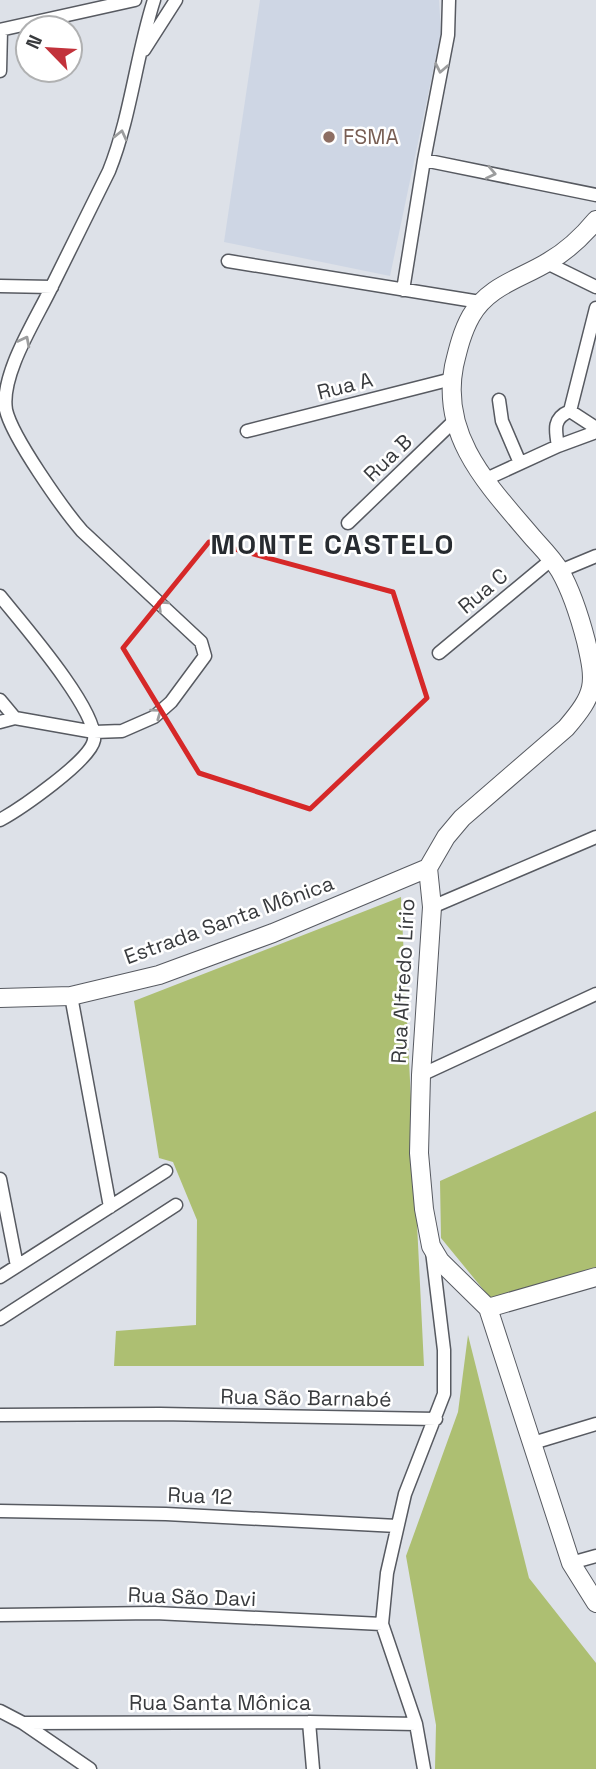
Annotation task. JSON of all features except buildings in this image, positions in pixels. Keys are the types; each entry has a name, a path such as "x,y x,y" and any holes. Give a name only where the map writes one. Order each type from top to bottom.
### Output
{"main road":[{"path":"428,868 446,836 462,818 566,728 580,712 594,687 580,620 556,565 484,480 454,421 450,399 459,343 469,318 480,302 511,280 547,263 568,248 596,220"},
{"name":"Rua Alfredo Lírio","path":"428,868 432,907 421,1075 419,1153 424,1209 431,1246 440,1261 488,1308"},
{"name":"Estrada Santa Mônica","path":"0,998 71,996 159,975 273,933 428,868"},
{"path":"596,1277 488,1308 571,1563 596,1603"}],"street":[{"path":"0,71 0,30 135,0"},
{"path":"0,722 15,718 94,732 122,730 154,717 178,695 205,656 201,642 67,514 5,424 7,388 11,372 119,145 154,0"},
{"path":"138,63 176,0"},
{"path":"403,290 448,35 449,0"},
{"path":"424,160 596,195"},
{"path":"228,261 480,302"},
{"path":"547,263 596,287"},
{"path":"0,286 52,287"},
{"path":"558,446 556,419 570,411 596,308"},
{"name":"Rua A","path":"247,431 452,379"},
{"path":"499,400 502,421 520,463"},
{"path":"570,411 596,430"},
{"name":"Rua B","path":"348,523 454,421"},
{"path":"484,480 596,430"},
{"name":"Rua C","path":"439,653 556,565 596,556"},
{"path":"0,596 72,686 94,732 92,744 78,763 0,820"},
{"path":"0,700 15,718"},
{"path":"432,907 596,837"},
{"path":"421,1075 596,994"},
{"path":"71,996 110,1207"},
{"path":"0,1277 166,1171"},
{"path":"0,1179 17,1266"},
{"path":"0,1320 176,1205"},
{"path":"424,1769 416,1724 382,1624 387,1573 397,1526 415,1466 444,1394 445,1375 431,1246"},
{"name":"Rua São Barnabé","path":"0,1415 160,1414 436,1419"},
{"path":"533,1443 596,1424"},
{"name":"Rua 12","path":"0,1511 166,1514 397,1526"},
{"path":"571,1563 596,1556"},
{"name":"Rua São Davi","path":"0,1615 155,1613 382,1624"},
{"path":"5,1714 23,1723 90,1769"},
{"path":"309,1722 313,1769"},
{"name":"Rua Santa Mônica","path":"23,1723 416,1724"}],"highlighted area":[{"path":"209,542 393,592 427,698 310,809 199,773 123,648"}],"shaded area":[{"name":"FSMA","path":"260,0 439,0 441,33 390,276 224,242"}],"green space":[{"path":"401,897 424,1366 114,1366 116,1331 196,1325 197,1220 173,1162 159,1158 134,1001"},
{"path":"596,1111 596,1267 491,1299 441,1238 440,1181"},
{"path":"468,1335 529,1578 596,1663 596,1769 435,1769 436,1725 406,1556 458,1412"}],"place":[{"name":"FSMA","path":"329,137"}],"district":[{"name":"MONTE CASTELO","path":"333,544"}]}
